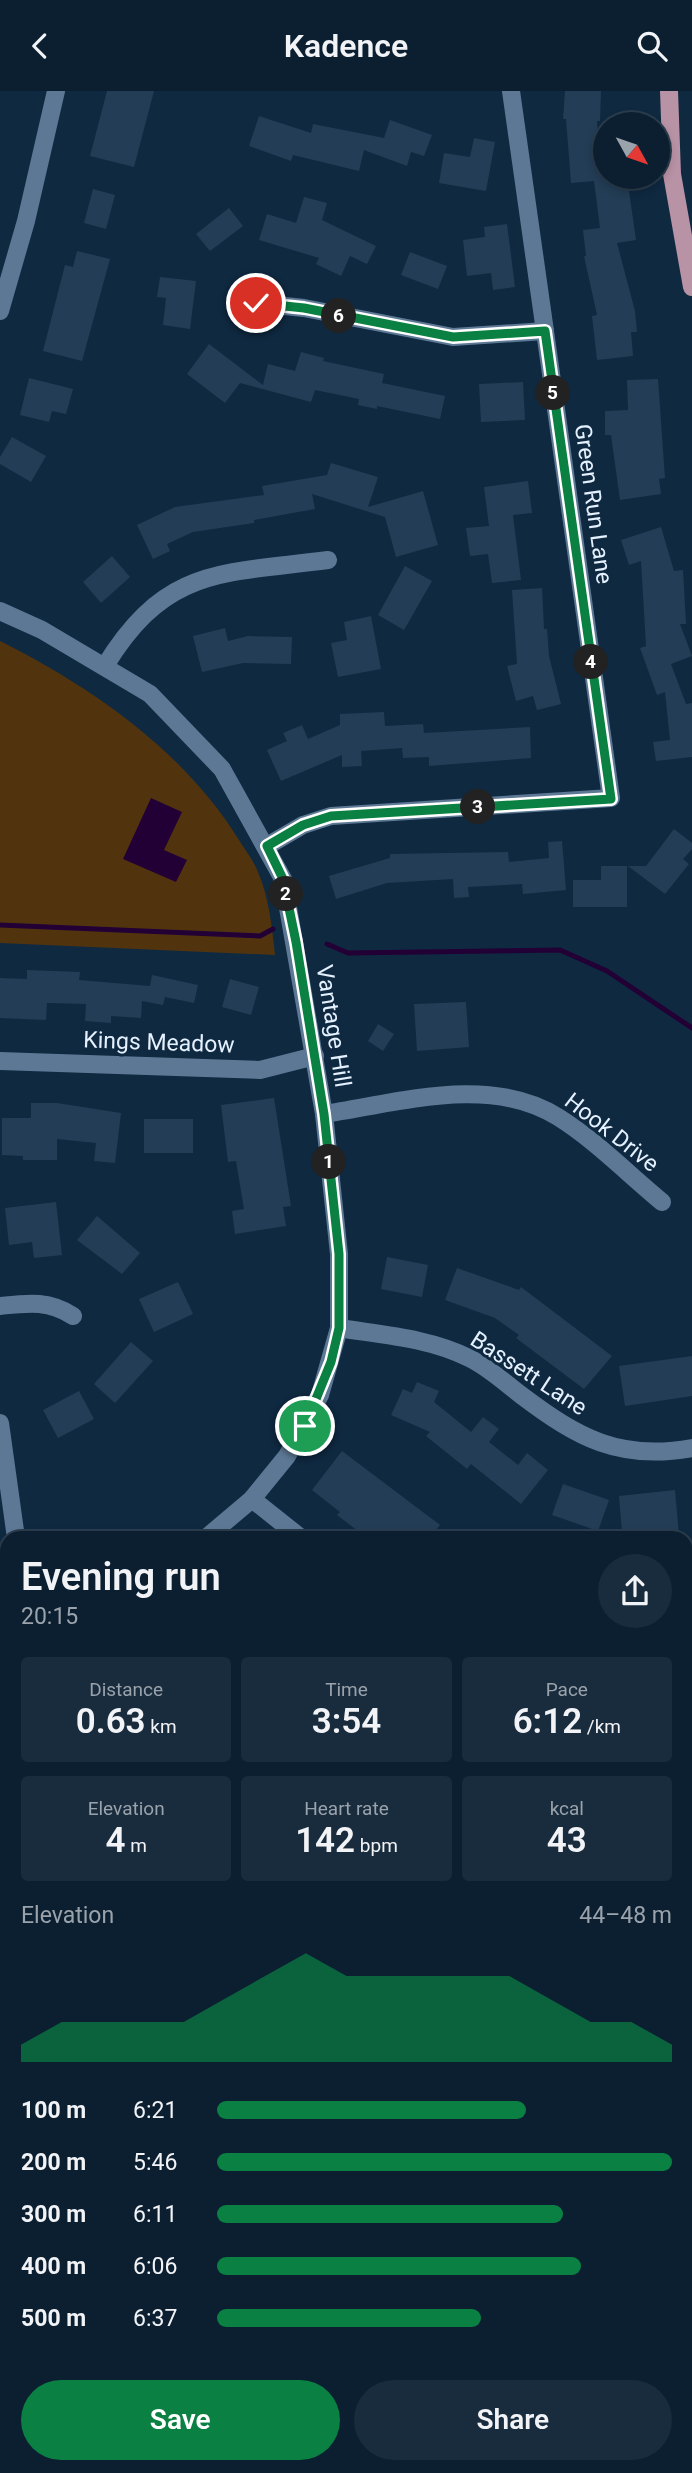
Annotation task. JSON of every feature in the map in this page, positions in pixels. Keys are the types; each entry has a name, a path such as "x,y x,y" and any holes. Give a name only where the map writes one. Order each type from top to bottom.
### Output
{"main road":[{"path":"669,91 672,174 692,287"}],"street":[{"path":"0,311 26,221 57,91"},
{"name":"Green Run Lane","path":"267,846 303,825 331,816 611,799 511,91"},
{"path":"256,303 304,308 453,337 545,331"},
{"path":"105,666 122,638 143,614 168,594 187,585 227,573 328,560"},
{"name":"Vantage Hill","path":"0,611 105,666 150,694 222,769 283,879 324,1114 339,1254 339,1328 331,1362 305,1426 287,1456 252,1499 214,1531"},
{"name":"Kings Meadow","path":"0,1061 260,1070 315,1056"},
{"name":"Hook Drive","path":"324,1114 460,1094 527,1102 572,1127 662,1202"},
{"path":"0,1306 39,1302 60,1307 74,1316"},
{"name":"Bassett Lane","path":"339,1328 419,1341 470,1358 560,1425 601,1444 645,1453 692,1448"},
{"path":"0,1423 15,1531"},
{"path":"252,1499 292,1531"}],"shaded area":[{"path":"0,641 102,701 133,724 191,778 217,808 256,868 267,902 275,955 0,943"},
{"path":"151,798 182,812 164,850 187,860 176,882 123,859"}],"building":[{"path":"107,91 154,91 134,167 90,156"},
{"path":"565,91 601,91 600,112 593,112 593,181 571,183 566,119 563,119"},
{"path":"259,116 311,133 313,124 384,138 390,120 432,135 424,156 411,152 407,166 364,150 359,171 293,155 291,161 249,146"},
{"path":"474,138 495,142 486,191 439,183 444,153 470,157"},
{"path":"93,189 115,195 106,229 84,223"},
{"path":"595,189 629,189 636,240 617,243 635,311 637,332 631,332 633,356 597,360 592,316 597,315 584,256 583,230 600,228"},
{"path":"304,197 327,203 322,220 376,246 367,264 350,256 341,276 316,264 319,258 259,240 267,214 296,223"},
{"path":"229,208 243,226 210,251 196,234"},
{"path":"507,224 515,287 493,290 491,273 467,276 463,240 485,237 484,227"},
{"path":"77,251 110,259 82,361 43,351 65,265 73,267"},
{"path":"410,252 447,266 438,289 401,275"},
{"path":"160,277 196,281 190,329 163,325 166,298 157,297"},
{"path":"209,344 263,385 268,364 295,371 301,352 324,358 323,361 384,374 382,383 445,396 440,419 377,406 377,409 358,405 359,399 315,390 311,402 240,383 225,403 187,374"},
{"path":"29,378 73,389 66,414 52,411 49,422 20,415"},
{"path":"658,379 665,478 659,479 661,494 620,500 611,435 605,435 605,411 628,410 627,380"},
{"path":"523,382 525,420 481,422 479,384"},
{"path":"12,437 46,456 31,482 0,464 0,457"},
{"path":"331,463 378,477 368,507 423,491 438,545 396,557 385,517 312,494 315,509 254,520 254,523 193,532 167,544 170,551 153,559 137,525 175,507 264,495 262,486 327,475"},
{"path":"528,481 532,513 513,515 521,580 492,583 488,554 470,556 466,528 489,526 484,487"},
{"path":"661,527 674,571 683,570 686,624 680,624 692,656 671,664 686,704 692,703 692,757 656,761 653,742 670,740 665,692 657,695 640,648 646,646 641,561 629,565 621,540"},
{"path":"112,556 130,577 101,603 83,582"},
{"path":"405,566 432,581 404,630 378,615"},
{"path":"542,588 544,629 547,629 549,656 561,704 537,710 533,696 516,701 507,666 517,664 512,590"},
{"path":"371,616 381,669 338,677 331,643 347,640 344,622"},
{"path":"225,628 228,641 248,636 292,637 291,664 243,663 202,672 193,636"},
{"path":"384,712 385,726 423,724 424,733 530,727 531,758 429,766 429,757 403,758 402,748 361,751 362,766 342,767 342,755 281,781 267,750 287,741 283,733 302,725 308,739 340,725 340,714"},
{"path":"674,829 692,843 692,849 683,859 689,864 665,894 628,866 646,866"},
{"path":"562,841 566,890 523,894 522,884 468,887 469,897 454,898 453,879 387,883 336,899 329,876 390,858 390,854 508,852 509,862 549,858 548,842"},
{"path":"601,866 627,866 627,907 573,907 573,880 601,880"},
{"path":"27,970 80,972 79,980 150,986 152,975 198,985 194,1003 165,997 163,1005 142,1001 141,1018 111,1016 111,1023 85,1021 86,1004 47,1003 46,1020 0,1018 0,978 27,979"},
{"path":"230,979 259,987 251,1015 222,1007"},
{"path":"466,1002 469,1047 417,1051 414,1004"},
{"path":"378,1024 394,1034 383,1051 368,1041"},
{"path":"274,1098 291,1206 283,1207 286,1226 235,1234 232,1211 244,1209 236,1161 228,1162 221,1105"},
{"path":"31,1103 57,1103 121,1113 115,1163 94,1161 96,1143 57,1139 57,1160 23,1160 23,1156 2,1155 2,1118 31,1118"},
{"path":"144,1119 193,1119 193,1153 144,1153"},
{"path":"56,1202 62,1255 34,1258 32,1242 9,1245 5,1208"},
{"path":"97,1216 140,1253 122,1274 77,1240"},
{"path":"387,1257 428,1265 422,1297 381,1289"},
{"path":"457,1268 519,1290 521,1287 612,1356 584,1389 516,1338 519,1335 495,1318 445,1300"},
{"path":"178,1282 193,1314 154,1332 139,1299"},
{"path":"131,1342 153,1361 115,1403 94,1384"},
{"path":"692,1356 692,1396 625,1406 619,1366"},
{"path":"417,1382 439,1391 434,1402 471,1432 483,1417 499,1429 489,1442 518,1465 527,1453 548,1470 521,1504 471,1464 467,1469 426,1436 430,1432 391,1415 403,1389 412,1393"},
{"path":"79,1391 94,1419 58,1438 43,1410"},
{"path":"342,1451 440,1525 437,1531 358,1531 337,1515 340,1512 312,1490"},
{"path":"563,1484 609,1500 598,1531 552,1515"},
{"path":"675,1490 679,1531 622,1531 619,1496"}],"waterway":[{"path":"0,925 260,936 273,929"},
{"path":"327,944 348,953 560,950 607,971 692,1028"}],"route":[{"path":"256,303 304,308 421,333 453,337 545,331 611,799 331,816 303,825 267,846 283,879 296,942 324,1114 339,1254 339,1328 320,1395 305,1426"}]}
